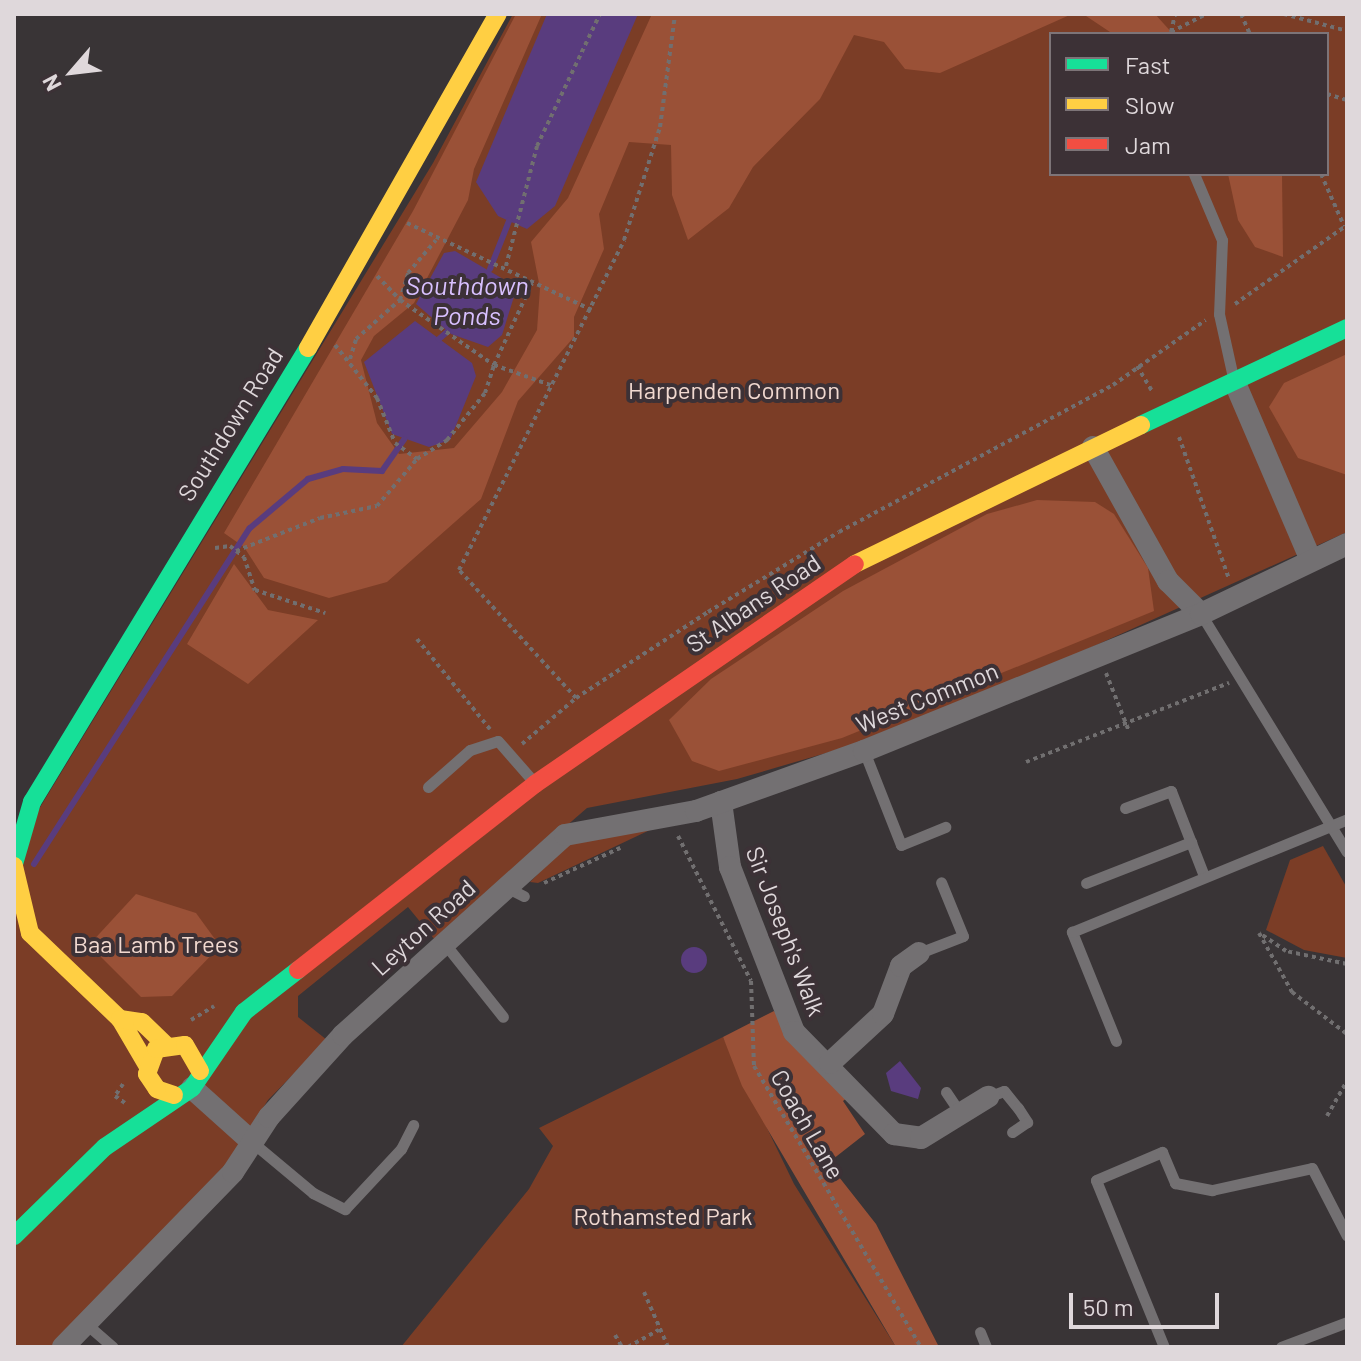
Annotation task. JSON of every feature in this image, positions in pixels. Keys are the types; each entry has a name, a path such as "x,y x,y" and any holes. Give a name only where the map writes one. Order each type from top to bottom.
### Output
{"main road":[{"name":"Southdown Road","path":"22,938 14,865 17,826 318,331 498,14"},
{"name":"St Albans Road","path":"14,1236 105,1147 189,1085 244,1012 535,784 815,585 1093,447 1347,328"},
{"path":"22,938 120,1019 157,1089 189,1085 193,1051 170,1044 142,1022 120,1019"},
{"name":"St Albans Road","path":"133,1093 147,1069 170,1044 208,1024 244,1012"},
{"name":"St Albans Road","path":"105,1147 120,1110"}],"street":[{"path":"1235,383 1310,558"},
{"path":"1093,447 1168,581 1201,614"},
{"name":"West Common","path":"669,817 721,802 864,751 1201,614 1310,558 1347,544"},
{"name":"Sir Joseph's Walk","path":"721,802 730,867 779,1002 794,1032 830,1063 894,1134 921,1138 988,1097"},
{"name":"Leyton Road","path":"63,1347 84,1321 233,1172 252,1142 343,1035 445,944 515,891 565,835 669,817"},
{"path":"830,1063 883,1014 901,966 919,953"},
{"path":"189,1085 252,1142"}],"lane":[{"path":"1195,176 1222,240 1219,314 1235,383"},
{"path":"1201,614 1341,821 1347,852"},
{"path":"428,787 470,750 498,741 535,784"},
{"path":"864,751 901,845 945,827"},
{"path":"1125,808 1171,791 1204,876"},
{"path":"1116,1041 1072,932 1341,821"},
{"path":"1086,883 1191,842"},
{"path":"919,953 963,936 941,882"},
{"path":"445,944 503,1017"},
{"path":"988,1097 1004,1091 1018,1108 1027,1122 1012,1132"},
{"path":"946,1092 960,1113"},
{"path":"252,1142 313,1193 345,1209 413,1125"},
{"path":"1164,1347 1096,1180 1162,1152 1175,1183 1212,1190 1312,1168 1347,1236"},
{"path":"84,1321 113,1347"},
{"path":"1281,1347 1347,1322"},
{"path":"980,1332 986,1347"},
{"path":"1318,1333 1324,1347"}],"path":[{"path":"506,266 537,146 600,14"},
{"path":"576,698 459,570 592,310 660,127 675,14"},
{"path":"1172,32 1206,14"},
{"path":"1284,14 1347,31"},
{"path":"513,757 576,698 839,532 1137,366 1219,314 1346,224 1322,176"},
{"path":"388,211 436,240 493,259 532,283 592,310"},
{"path":"350,359 356,339 400,300 408,273 436,240"},
{"path":"359,260 400,300 452,340 494,365 553,386"},
{"path":"236,551 320,518 377,506 417,459 447,440 485,393 494,365 532,283"},
{"path":"318,331 350,359 395,443 417,459"},
{"path":"1137,366 1158,400"},
{"path":"1172,425 1194,467 1234,597"},
{"path":"230,546 236,551 255,590 325,613"},
{"path":"417,639 498,741"},
{"path":"1099,655 1129,731"},
{"path":"1026,762 1242,678"},
{"name":"Coach Lane","path":"669,817 751,981 754,1066 921,1347"},
{"path":"515,891 626,845"},
{"path":"1347,964 1286,951 1259,933 1292,992 1347,1034"},
{"path":"1327,1116 1347,1081"},
{"path":"644,1292 668,1347"},
{"path":"628,1347 659,1330"},
{"path":"615,1335 622,1347"},
{"path":"717,1347 734,1347"}],"green space":[{"name":"Harpenden Common","path":"513,14 1347,14 1347,532 912,728 737,779 587,808 435,940 408,907 298,996 298,1017 327,1040 268,1100 229,1161 51,1347 14,1347 14,850 433,163"},
{"path":"516,14 542,14 474,169 468,200 414,303 374,336 361,360 377,423 399,454 454,448 502,392 537,330 540,288 531,242 568,198 652,14 1072,14 940,73 905,69 884,42 854,35 820,99 753,167 729,208 688,240 672,195 671,145 629,142 599,214 604,249 574,317 574,337 518,401 481,499 387,582 329,598 264,578 244,547 224,533 413,211"},
{"path":"1083,14 1155,14 1171,32 1110,32"},
{"path":"1228,176 1282,176 1283,257 1255,247 1238,220"},
{"path":"1347,354 1347,475 1298,458 1269,407 1284,383"},
{"path":"1037,500 1095,502 1114,514 1148,568 1154,611 842,738 719,771 692,761 669,720 711,679 843,591 987,514"},
{"path":"234,564 268,610 318,620 248,684 187,644"},
{"path":"652,829 538,883 530,882 567,844"},
{"path":"1323,846 1347,888 1347,958 1304,950 1266,930 1290,860"},
{"name":"Baa Lamb Trees","path":"136,894 196,913 220,946 172,996 141,997 89,945"},
{"path":"774,1011 848,1097 843,1101 865,1134 828,1163 876,1224 939,1347 896,1347 742,1086 723,1037"},
{"name":"Rothamsted Park","path":"723,1037 794,1184 896,1347 401,1347 529,1189 553,1146 539,1128"}],"water":[{"path":"547,14 638,14 555,206 527,229 498,216 476,182"},
{"name":"Southdown Ponds","path":"455,251 517,287 502,335 488,347 451,334 416,304 444,253"},
{"path":"415,321 472,363 476,376 450,440 429,447 392,434 364,362"},
{"path":"694,947 703,951 707,960 703,969 694,973 685,969 681,960 685,951"},
{"path":"900,1061 921,1088 918,1099 891,1091 886,1073"}],"waterway":[{"path":"490,269 509,221"},
{"path":"439,339 447,332"},
{"path":"34,864 250,528 308,479 343,469 382,471 404,439"}],"traffic: fast":[{"path":"1141,425 1347,328"},
{"path":"14,864 32,802 308,348"},
{"path":"14,1236 105,1147 192,1088 244,1012 298,970"}],"traffic: slow":[{"path":"308,348 498,14"},
{"path":"855,564 1141,425"},
{"path":"14,866 30,933 120,1019 147,1065"},
{"path":"120,1019 142,1022 165,1044"},
{"path":"174,1095 157,1089 147,1074 156,1049 185,1045 200,1071"}],"traffic: jam":[{"path":"298,970 535,784 855,564"}]}
